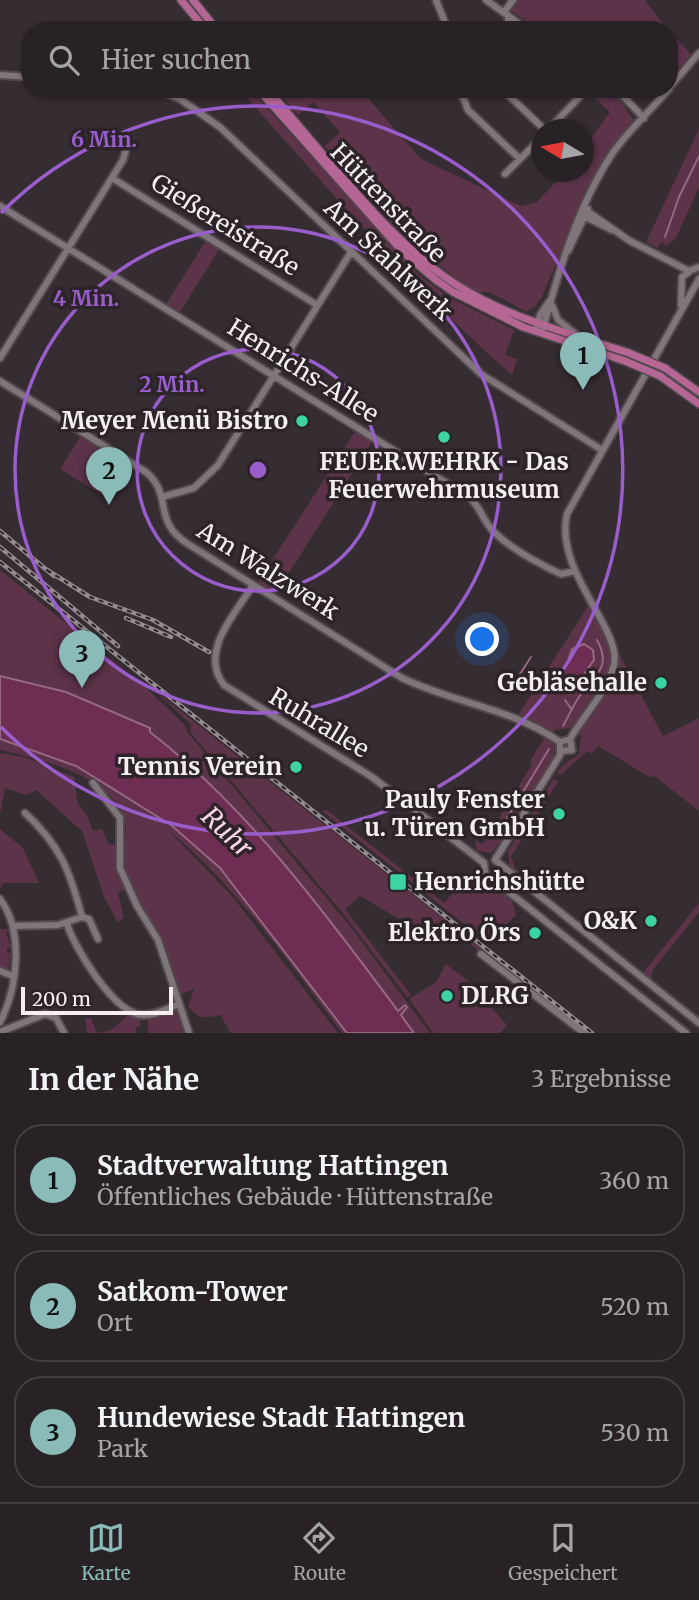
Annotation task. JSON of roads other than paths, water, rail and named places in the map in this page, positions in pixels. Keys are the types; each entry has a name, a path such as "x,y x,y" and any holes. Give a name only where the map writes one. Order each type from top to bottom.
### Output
{"main road":[{"path":"181,0 198,21"},
{"path":"195,0 210,21"},
{"name":"Hüttenstraße","path":"266,98 419,267 453,292 660,376 699,404"},
{"name":"Hüttenstraße","path":"275,98 385,222 420,257 486,302 540,328 629,353 664,368 699,392"}],"street":[{"path":"436,0 444,21"},
{"path":"486,0 516,21"},
{"path":"507,21 506,14 513,0"},
{"path":"678,78 699,53"},
{"path":"0,75 21,76"},
{"name":"Am Stahlwerk","path":"178,98 204,114 481,374 602,450"},
{"path":"463,98 468,110 520,159"},
{"path":"512,98 535,119"},
{"path":"558,119 578,98"},
{"path":"623,98 644,118"},
{"path":"540,328 545,304 551,299 584,214 620,147 661,98"},
{"path":"629,105 639,124"},
{"path":"0,358 113,178 123,160 129,138"},
{"path":"505,174 531,147"},
{"name":"Gießereistraße","path":"113,178 317,305"},
{"name":"Henrichs-Allee","path":"0,206 470,497 482,510 494,533 561,574 575,571"},
{"path":"491,875 561,751 560,742 570,739 609,676 615,658 610,642 575,571 566,541 567,514 699,280 690,272 584,214"},
{"path":"162,498 194,488 213,471 351,251"},
{"path":"670,263 682,283 694,288"},
{"path":"680,310 682,283 690,272 699,267"},
{"path":"551,299 558,320 579,337"},
{"name":"Am Walzwerk","path":"0,381 146,472 157,482 165,522 176,536 402,678 433,692 509,714 560,742"},
{"name":"Ruhrallee","path":"253,585 215,650 215,670 223,685 373,777 484,863 484,871 686,1033"},
{"path":"561,751 572,750 570,739"},
{"path":"93,783 120,820 120,868 137,906 158,940 189,1033"},
{"path":"25,813 47,832 59,850 82,917 90,921 99,939"},
{"path":"484,863 496,863 699,1023"},
{"path":"0,899 13,926 13,976 8,1004 0,1022"},
{"path":"13,926 67,924 82,917"},
{"path":"67,924 93,971 128,1009 146,1015 179,1004"},
{"path":"481,954 584,1033"},
{"path":"0,971 13,976"},
{"path":"0,1032 45,1014 56,1018 64,1033"}],"water":[{"path":"584,644 593,650 594,660 570,694 556,688 555,681 567,664 572,649"},
{"name":"Ruhr","path":"0,676 66,692 150,728 150,732 220,794 283,863 398,1011 405,1005 407,1007 401,1015 414,1033 347,1033 220,868 171,825 76,766 0,739"}],"waterway":[{"path":"665,237 679,197 699,156"},
{"path":"563,726 579,697 602,665 603,658 597,640"},
{"path":"520,674 531,657"},
{"path":"565,700 572,710"},
{"path":"496,836 549,749"}],"railway":[{"path":"0,531 54,576"},
{"path":"0,547 118,646"},
{"path":"0,562 592,1033"},
{"path":"47,570 90,597 153,620 209,652"},
{"path":"126,618 171,637"}],"place":[{"name":"Stadtverwaltung Hattingen","path":"583,390"},
{"name":"Meyer Menü Bistro","path":"302,421"},
{"name":"FEUER.WEHRK - Das Feuerwehrmuseum","path":"444,437"},
{"name":"Satkom-Tower","path":"109,505"},
{"name":"Gebläsehalle","path":"661,683"},
{"name":"Hundewiese Stadt Hattingen","path":"82,688"},
{"name":"Tennis Verein","path":"296,767"},
{"name":"Pauly Fenster u. Türen GmbH","path":"559,814"},
{"name":"Henrichshütte","path":"398,882"},
{"name":"O&K","path":"651,921"},
{"name":"Elektro Örs","path":"535,933"},
{"name":"DLRG","path":"447,996"}]}
